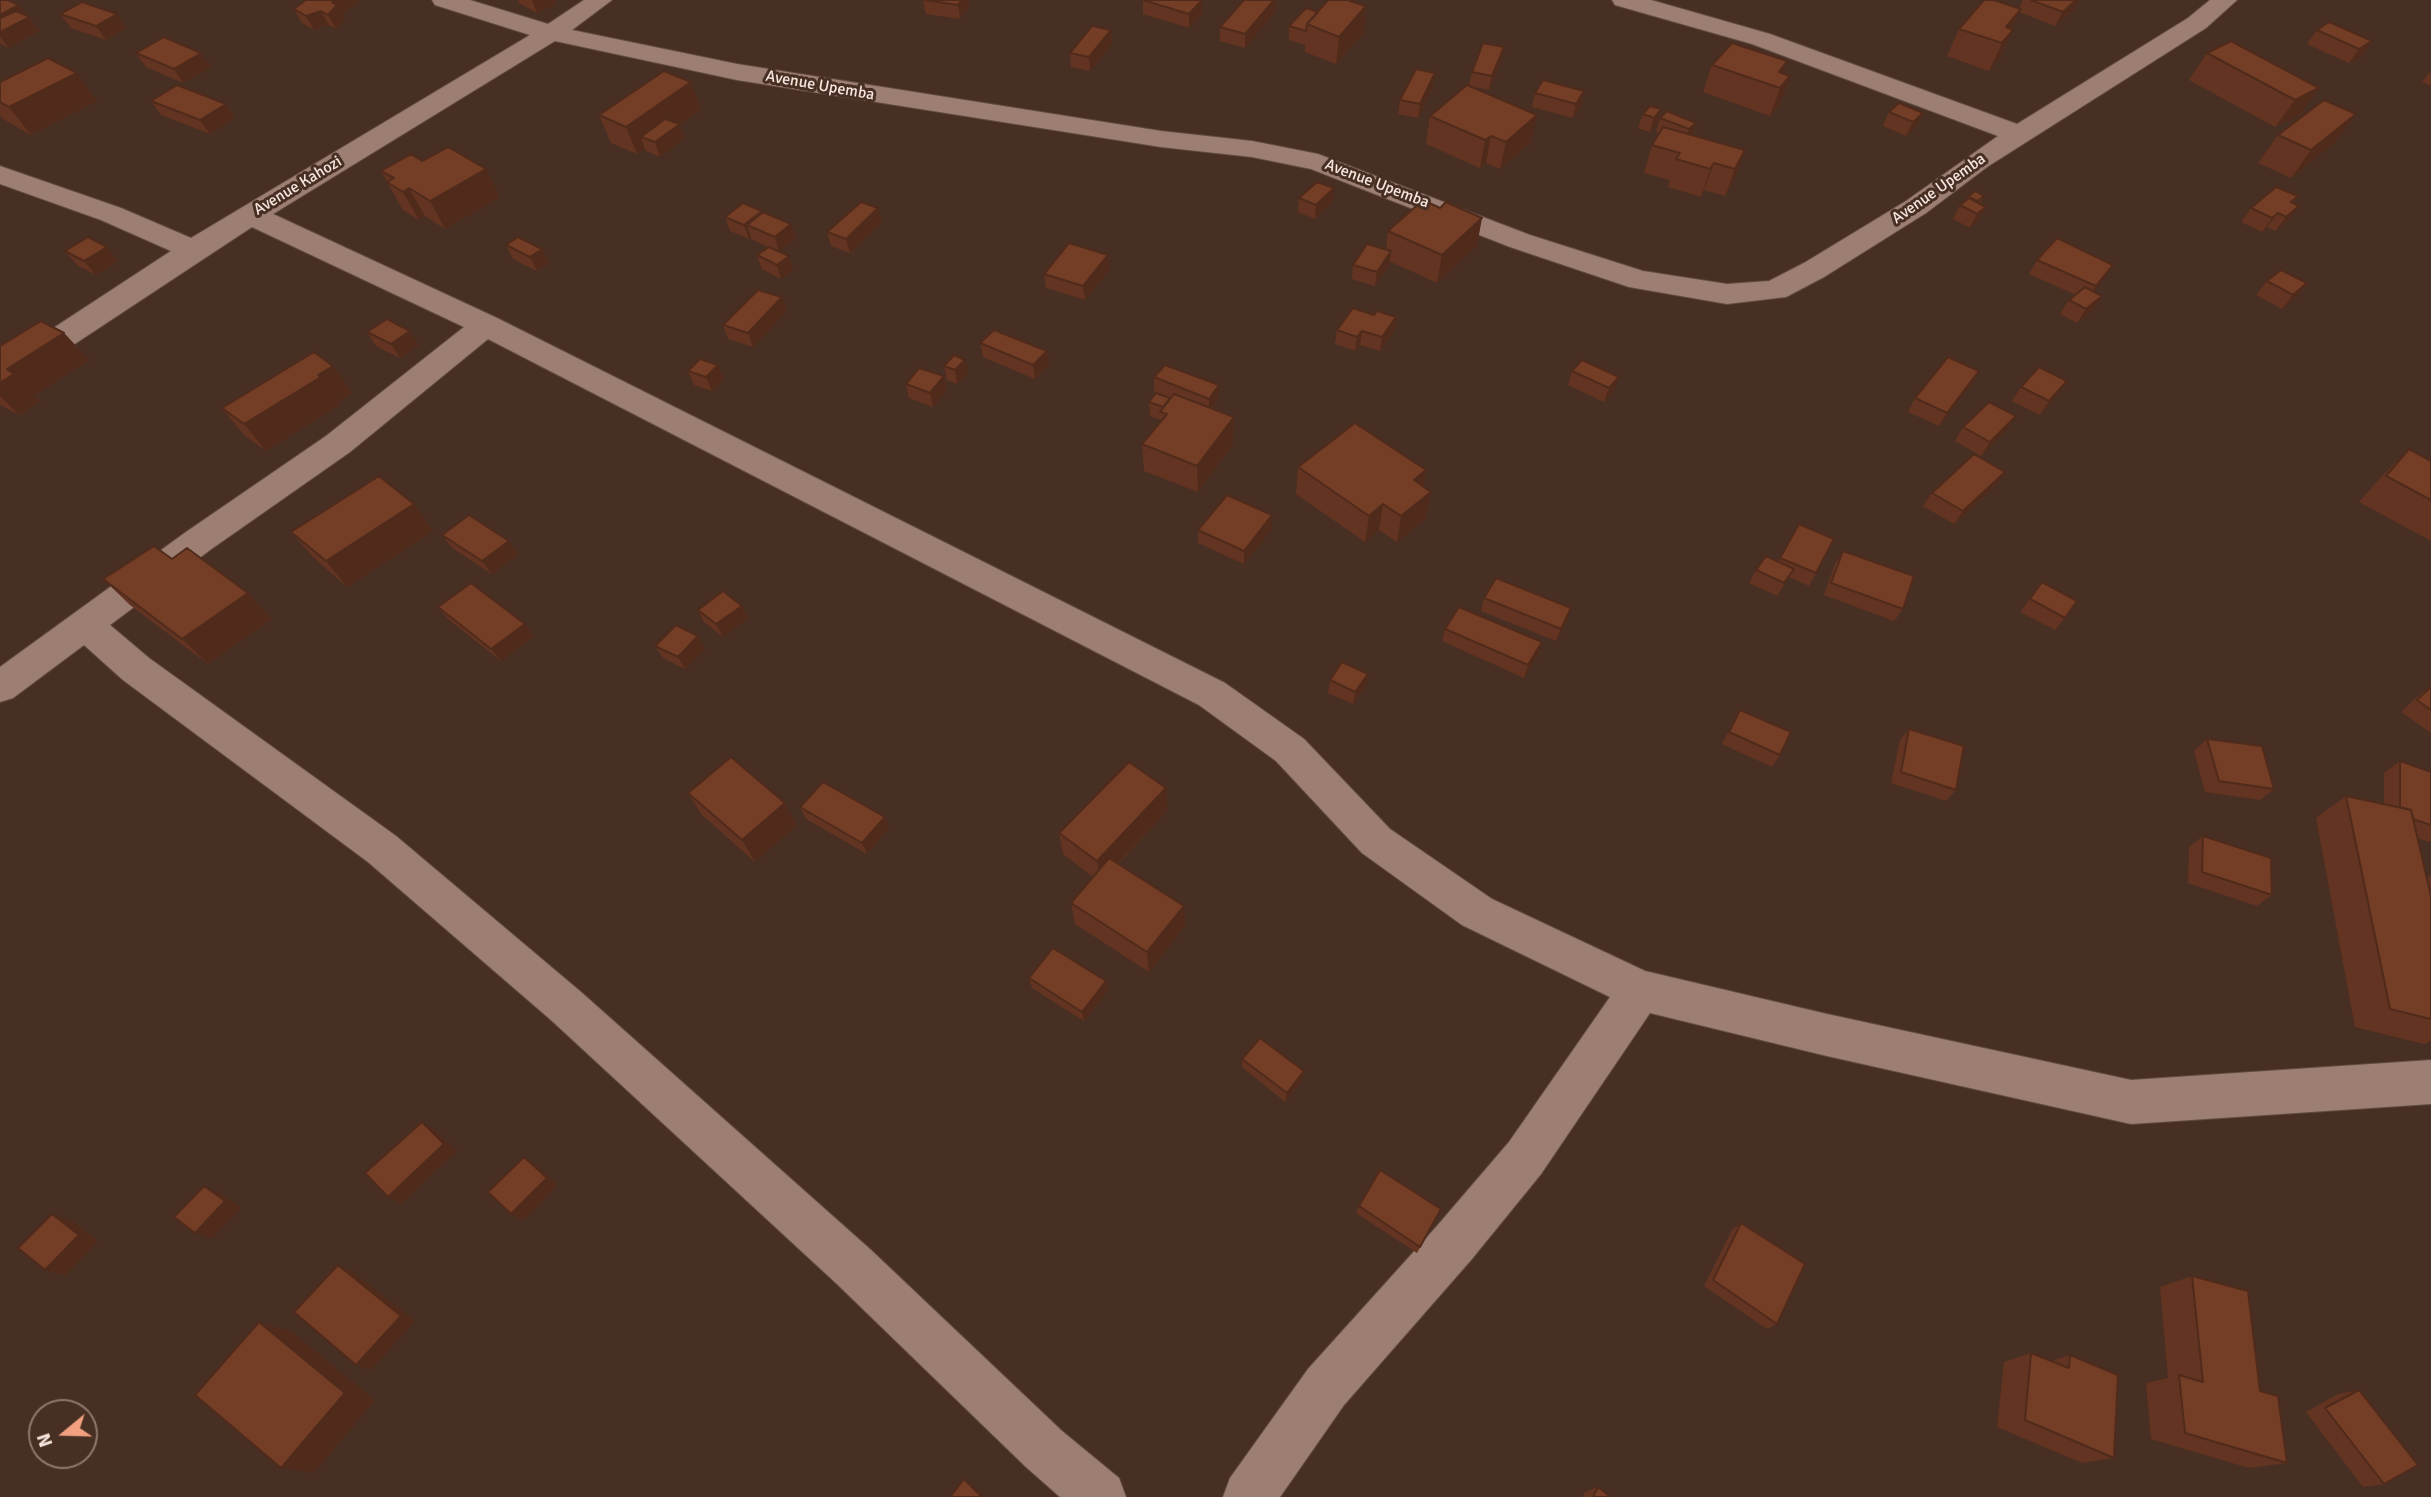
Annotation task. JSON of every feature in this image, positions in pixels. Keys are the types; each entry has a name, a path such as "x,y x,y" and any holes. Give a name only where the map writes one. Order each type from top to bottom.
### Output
{"street":[{"name":"Avenue Upemba","path":"444,0 551,33 737,72 1079,126 1252,149 1318,162 1520,241 1640,280 1727,294 1775,290 1814,270 1916,207 1977,162 2197,23 2225,0"},
{"name":"Avenue Kahozi","path":"0,378 193,250 551,33 600,0"},
{"path":"1624,0 1761,39 2020,135"},
{"path":"0,174 111,214 193,250"},
{"path":"251,215 486,325 1212,694 1290,750 1376,841 1477,912 1640,990 1840,1038 2132,1102 2431,1082"},
{"path":"0,687 198,541 338,444 486,325"},
{"path":"86,626 136,669 382,849 556,997 855,1267 1044,1450 1100,1497"},
{"path":"1249,1497 1326,1387 1525,1158 1640,990"}],"building":[{"path":"0,0 8,0 19,5 0,15"},
{"path":"306,0 335,0 332,2 337,5 328,15 321,11 306,16 294,9"},
{"path":"924,0 962,0 958,5"},
{"path":"1143,0 1202,0 1189,14"},
{"path":"1244,0 1274,0 1245,34 1220,27"},
{"path":"1328,0 1351,0 1366,6 1339,37 1307,24"},
{"path":"1984,0 1994,0 2021,9 2006,27 2013,30 2002,43 1959,29"},
{"path":"2031,0 2076,0 2063,12"},
{"path":"82,2 117,14 96,26 60,14"},
{"path":"1306,8 1318,12 1307,24 1306,31 1289,26"},
{"path":"16,11 30,17 0,32 0,18"},
{"path":"2329,22 2372,41 2359,49 2317,30"},
{"path":"1092,26 1111,30 1089,57 1070,53"},
{"path":"164,37 201,53 174,69 136,53"},
{"path":"2231,41 2319,88 2295,100 2207,53"},
{"path":"1483,43 1504,47 1492,76 1472,72"},
{"path":"1732,43 1787,61 1779,72 1790,76 1780,88 1712,65"},
{"path":"48,58 77,73 9,107 0,102 0,82"},
{"path":"1416,69 1435,73 1420,104 1400,100"},
{"path":"664,71 691,82 626,127 599,115"},
{"path":"1543,80 1584,91 1576,104 1535,93"},
{"path":"177,85 226,104 200,120 151,101"},
{"path":"1467,85 1537,115 1506,142 1491,136 1485,140 1430,116"},
{"path":"2324,100 2356,114 2311,150 2278,135"},
{"path":"1899,103 1923,113 1913,122 1889,112"},
{"path":"1650,106 1661,109 1654,118 1643,114"},
{"path":"1667,111 1696,123 1689,129 1660,118"},
{"path":"665,119 680,124 655,142 641,137"},
{"path":"1663,127 1745,150 1735,169 1714,163 1710,169 1676,159 1680,153 1652,145"},
{"path":"448,147 486,169 430,201 409,188 403,192 387,182 394,178 381,171 411,154 422,161"},
{"path":"1317,182 1334,188 1316,205 1299,198"},
{"path":"2276,187 2298,196 2291,202 2299,206 2286,217 2278,213 2272,218 2251,208"},
{"path":"1975,191 1984,196 1978,201 1968,197"},
{"path":"1969,198 1986,207 1977,214 1960,205"},
{"path":"1423,200 1440,208 1446,202 1482,218 1442,255 1388,231"},
{"path":"861,202 878,208 846,239 827,232"},
{"path":"743,203 762,211 744,225 725,217"},
{"path":"763,212 791,224 775,237 747,225"},
{"path":"88,237 107,247 84,261 65,251"},
{"path":"518,237 542,249 530,257 506,245"},
{"path":"2057,238 2113,265 2096,286 2037,260"},
{"path":"1069,243 1108,255 1083,286 1044,274"},
{"path":"1367,244 1391,251 1377,272 1353,265"},
{"path":"769,247 789,256 777,265 757,255"},
{"path":"2281,270 2307,283 2293,295 2267,281"},
{"path":"2085,287 2102,296 2086,309 2069,300"},
{"path":"758,290 782,297 748,333 723,325"},
{"path":"1353,308 1374,315 1377,311 1396,317 1382,337 1362,331 1357,337 1337,330"},
{"path":"387,319 410,331 391,344 367,332"},
{"path":"41,321 64,333 7,369 14,374 0,383 0,346"},
{"path":"994,330 1047,351 1033,365 980,343"},
{"path":"314,352 333,366 318,375 321,377 244,424 222,408"},
{"path":"954,355 965,360 955,370 944,366"},
{"path":"1948,357 1979,371 1947,413 1915,398"},
{"path":"700,359 718,365 706,377 688,371"},
{"path":"1582,360 1619,377 1609,388 1572,371"},
{"path":"1165,365 1219,385 1209,399 1154,377"},
{"path":"2039,367 2067,381 2049,401 2021,387"},
{"path":"919,368 944,376 930,393 906,384"},
{"path":"1156,393 1170,398 1163,407 1149,402"},
{"path":"1174,394 1234,417 1197,466 1142,444 1167,414 1160,412"},
{"path":"1989,402 2016,416 1990,442 1963,427"},
{"path":"1355,423 1426,470 1414,480 1431,492 1401,516 1383,504 1369,516 1298,467"},
{"path":"2409,449 2431,461 2431,500 2386,476"},
{"path":"1974,454 2005,472 1963,511 1932,493"},
{"path":"379,476 414,504 326,561 291,532"},
{"path":"1227,495 1272,515 1244,551 1198,530"},
{"path":"469,515 509,541 482,561 442,535"},
{"path":"1799,524 1834,539 1816,573 1780,558"},
{"path":"154,546 172,559 187,548 248,593 182,639 103,579"},
{"path":"1843,551 1914,576 1903,609 1831,583"},
{"path":"1766,556 1794,569 1784,583 1756,570"},
{"path":"1496,578 1571,608 1561,629 1484,598"},
{"path":"2042,582 2077,601 2065,618 2030,599"},
{"path":"471,583 525,624 491,649 438,607"},
{"path":"723,591 742,606 716,624 698,610"},
{"path":"1459,607 1542,642 1528,665 1445,629"},
{"path":"676,625 698,636 678,657 655,646"},
{"path":"1342,662 1368,674 1355,692 1330,680"},
{"path":"2431,687 2431,710 2417,700"},
{"path":"1740,710 1791,732 1780,755 1729,732"},
{"path":"1909,729 1964,746 1956,790 1901,772"},
{"path":"2207,739 2262,746 2274,789 2219,781"},
{"path":"731,757 785,803 742,840 688,793"},
{"path":"2400,761 2431,772 2431,825 2413,819 2411,810 2400,807"},
{"path":"1129,762 1166,788 1097,861 1059,833"},
{"path":"823,782 885,817 862,843 800,807"},
{"path":"2346,796 2411,810 2431,896 2431,1019 2390,1009"},
{"path":"2203,836 2271,858 2272,895 2202,872"},
{"path":"1109,858 1184,906 1147,952 1071,903"},
{"path":"1053,948 1106,981 1082,1012 1029,978"},
{"path":"1260,1038 1304,1071 1287,1093 1242,1059"},
{"path":"422,1122 444,1144 388,1197 365,1173"},
{"path":"524,1157 547,1178 511,1214 488,1192"},
{"path":"1380,1170 1441,1209 1420,1247 1359,1206"},
{"path":"204,1186 225,1201 195,1233 174,1217"},
{"path":"52,1214 79,1235 45,1270 18,1248"},
{"path":"1741,1223 1805,1264 1777,1324 1713,1280"},
{"path":"338,1265 401,1316 356,1365 294,1312"},
{"path":"2192,1276 2248,1291 2260,1391 2278,1396 2287,1463 2185,1433 2179,1375 2203,1382"},
{"path":"259,1322 345,1393 281,1468 195,1395"},
{"path":"2031,1353 2069,1368 2070,1355 2118,1375 2114,1458 2025,1420"},
{"path":"2359,1390 2418,1465 2384,1484 2325,1408"},
{"path":"964,1479 982,1497 950,1497"},
{"path":"1598,1487 1611,1497 1593,1497"}]}
